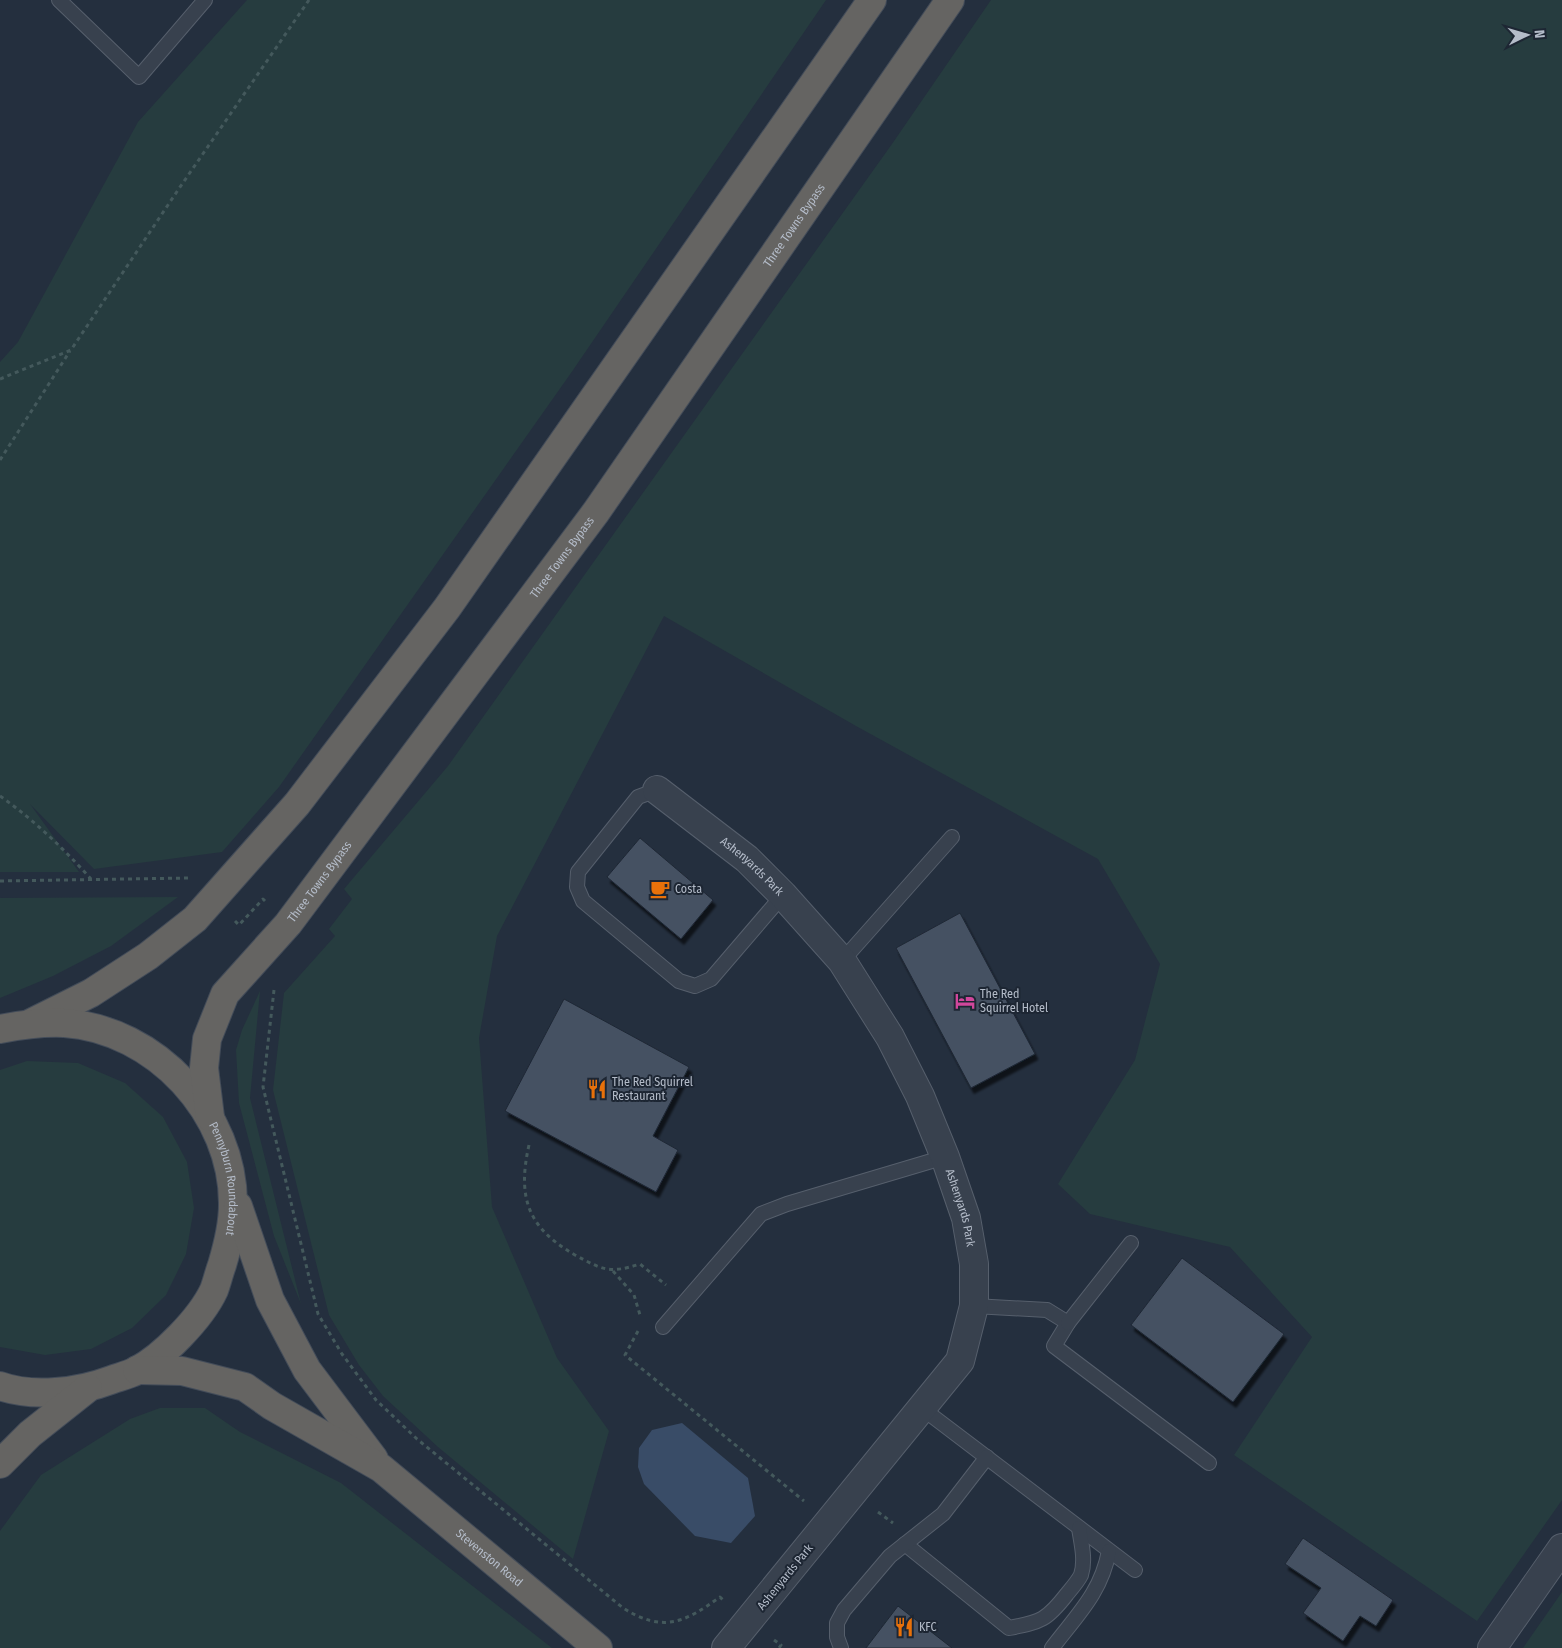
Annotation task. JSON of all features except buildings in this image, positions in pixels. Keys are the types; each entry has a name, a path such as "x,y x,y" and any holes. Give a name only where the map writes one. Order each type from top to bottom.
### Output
{"highway":[{"path":"31,1023 90,993 148,956 195,919 213,901 297,804 447,608 872,0"},
{"name":"Three Towns Bypass","path":"210,1117 204,1068 208,1039 225,994 288,924 596,512 950,0"},
{"name":"Pennyburn Roundabout","path":"0,1029 31,1023 65,1023 100,1030 136,1045 169,1067 190,1087 210,1117 222,1145 232,1186 233,1205 231,1236 214,1291 183,1334 137,1370 88,1388 50,1393 0,1386"},
{"path":"232,1186 253,1256 270,1300 287,1333 307,1370 381,1468"},
{"path":"137,1370 182,1371 245,1387 272,1406 381,1468"},
{"path":"0,1464 30,1434 88,1388"},
{"name":"Stevenston Road","path":"381,1468 598,1648"}],"street":[{"name":"Ashenyards Park","path":"657,790 747,859 842,961 890,1036 920,1096 945,1157 966,1218 974,1264 974,1306 960,1361 923,1409 726,1648"},
{"path":"1492,1648 1562,1548"}],"lane":[{"path":"59,0 139,77 206,0"},
{"path":"657,790 638,797 578,872 577,887 583,901 679,981 695,986 711,978 782,895"},
{"path":"842,961 952,837"},
{"path":"663,1327 761,1214 787,1204 945,1157"},
{"path":"1131,1243 1068,1323 1054,1346 1209,1463"},
{"path":"974,1306 1047,1310 1068,1323"},
{"path":"923,1409 1136,1570"},
{"path":"841,1648 837,1637 837,1623 844,1610 890,1556 943,1514 987,1458"},
{"path":"905,1544 1009,1628 1047,1617 1081,1575 1083,1560 1079,1528"},
{"path":"1052,1648 1097,1589 1106,1568 1109,1551"}],"path":[{"path":"0,460 70,350 310,0"},
{"path":"0,379 70,350"},
{"path":"0,796 19,809 62,846 91,879"},
{"path":"0,881 189,878 239,925 263,899 288,924"},
{"path":"280,982 274,990 263,1087 318,1314 342,1354 376,1400 417,1440 623,1608 641,1619 654,1622 672,1622 693,1616 720,1597 781,1645 779,1648"},
{"path":"529,1145 524,1168 524,1184 532,1214 541,1230 559,1245 602,1269 613,1271 640,1264 686,1301"},
{"path":"613,1271 634,1295 639,1322"},
{"path":"638,1329 625,1355 830,1522"},
{"path":"853,1494 900,1528 905,1544"}],"green space":[{"path":"247,0 826,0 571,373 279,787 222,852 94,869 30,804 79,872 0,872 0,362 18,342 138,122"},
{"path":"991,0 1562,0 1562,1500 1477,1621 1234,1455 1312,1337 1230,1247 1090,1214 1058,1184 1135,1060 1160,964 1098,859 856,726 664,616 497,936 479,1038 492,1207 557,1358 609,1431 573,1559 438,1447 383,1396 359,1365 329,1315 273,1090 284,993 335,936 329,929 352,899 344,889 448,766 892,144"},
{"path":"178,897 111,946 53,976 0,998 0,898"},
{"path":"260,991 250,1098 301,1304 274,1236 239,1103 236,1050 242,1030"},
{"path":"27,1061 78,1063 125,1083 163,1117 187,1162 194,1208 186,1254 166,1295 132,1328 91,1349 45,1355 0,1347 0,1070"},
{"path":"160,1408 205,1408 240,1432 341,1483 552,1648 0,1648 0,1531 41,1475 130,1419"},
{"path":"1562,1592 1562,1648 1523,1648"}],"water":[{"path":"682,1423 748,1478 755,1516 731,1543 695,1536 644,1484 638,1467 639,1448 652,1430"}],"place":[{"name":"Costa","path":"660,889"},
{"name":"The Red Squirrel Hotel","path":"965,1001"},
{"name":"The Red Squirrel Restaurant","path":"597,1089"},
{"name":"KFC","path":"904,1627"}]}
